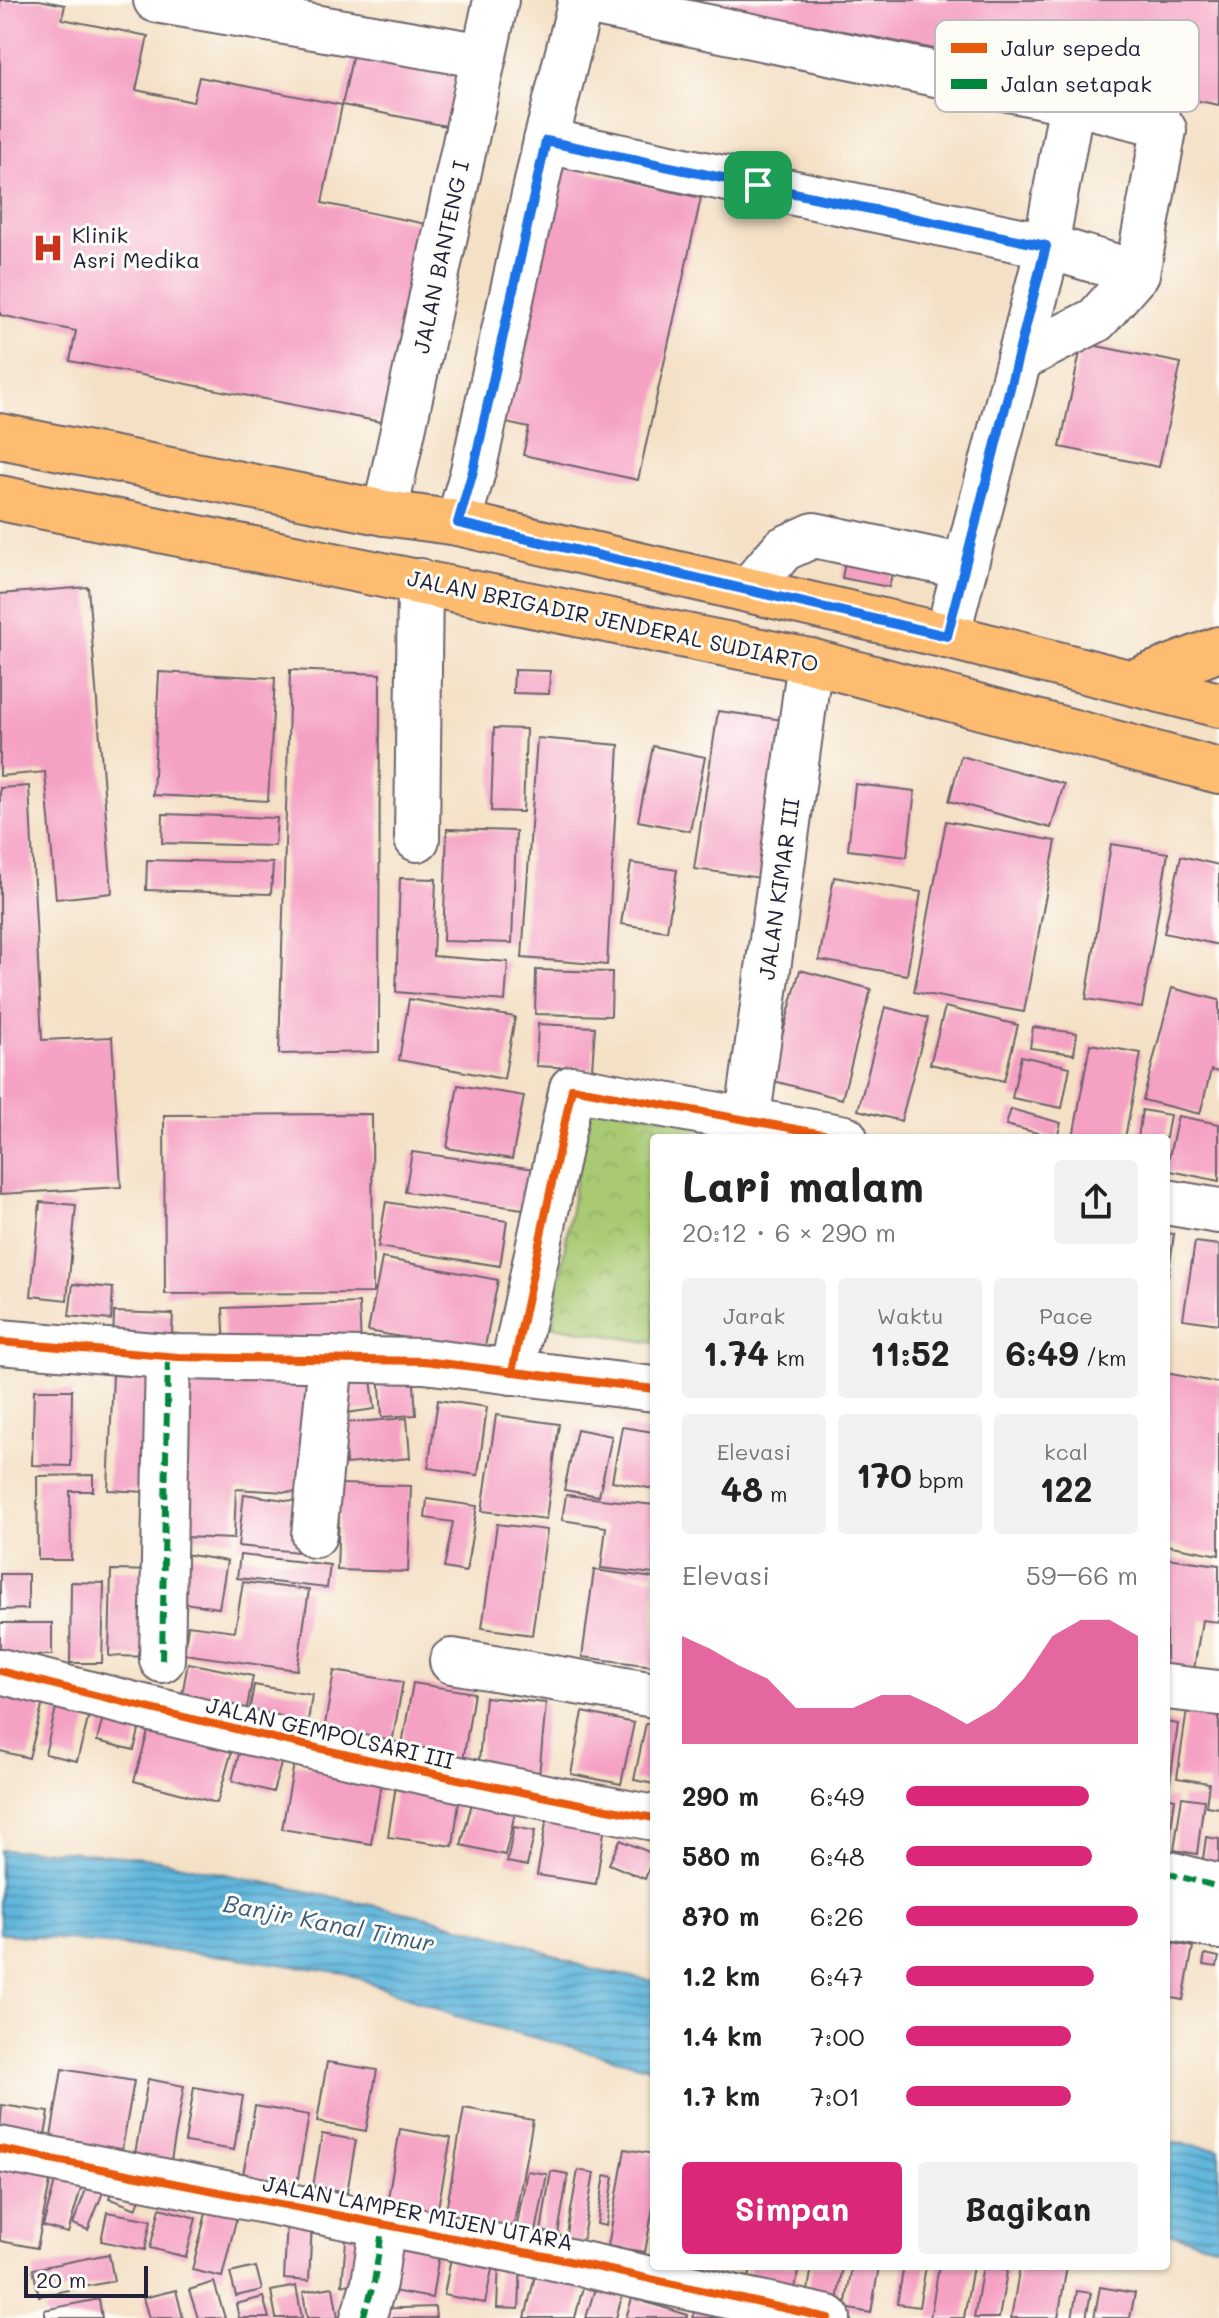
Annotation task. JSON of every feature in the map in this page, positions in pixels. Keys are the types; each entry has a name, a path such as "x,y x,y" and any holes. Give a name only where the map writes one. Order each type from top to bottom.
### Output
{"main road":[{"path":"0,436 385,513 458,523 947,636 1219,705"},
{"name":"JALAN BRIGADIR JENDERAL SUDIARTO","path":"0,498 810,661 1219,771"},
{"path":"1133,682 1219,649"}],"street":[{"path":"156,0 484,56"},
{"name":"JALAN BANTENG I","path":"385,513 496,0"},
{"path":"458,523 473,471 546,141 581,0 935,74"},
{"path":"947,636 1046,246 1070,112"},
{"path":"1019,359 1096,320 1137,273 1164,130 1160,124 1112,112"},
{"path":"546,141 1046,246 1137,273"},
{"path":"748,590 783,549 814,535 965,567"},
{"path":"417,839 420,581"},
{"name":"JALAN KIMAR III","path":"746,1128 810,661"},
{"path":"512,1372 572,1088 746,1128 805,1134"},
{"path":"1170,1203 1219,1211"},
{"path":"0,1342 173,1356 424,1361 650,1389"},
{"path":"162,1660 173,1356"},
{"path":"314,1535 331,1359"},
{"path":"452,1661 650,1694"},
{"name":"JALAN GEMPOLSARI III","path":"0,1671 183,1718 469,1783 650,1817"},
{"path":"1170,1687 1219,1693"},
{"path":"1170,1874 1219,1887"},
{"path":"1170,1918 1219,1927"},
{"name":"JALAN LAMPER MIJEN UTARA","path":"0,2149 383,2224 828,2318"},
{"path":"363,2318 374,2283 383,2224"}],"green space":[{"path":"588,1105 705,1124 704,1134 650,1134 650,1342 552,1326"}],"water":[{"name":"Banjir Kanal Timur","path":"0,1850 67,1851 155,1859 423,1916 521,1943 590,1969 650,1980 650,2068 463,2019 345,1973 231,1957 0,1933"},
{"path":"1170,2142 1219,2149 1219,2246 1170,2234"}],"building":[{"path":"0,0 39,0 65,5 62,19 148,36 136,90 193,102 199,77 342,105 322,203 431,225 391,424 70,361 76,331 0,315"},
{"path":"1219,0 1219,105 1199,101 1199,20 935,20 935,49 691,1"},
{"path":"355,44 464,66 451,127 342,105"},
{"path":"554,165 701,198 638,480 523,455 529,428 497,421"},
{"path":"1082,343 1181,363 1159,467 1060,447"},
{"path":"847,552 895,561 889,587 842,578"},
{"path":"88,587 112,893 56,899 45,772 0,776 0,594"},
{"path":"290,670 380,674 379,1052 279,1054"},
{"path":"514,670 550,671 549,694 513,693"},
{"path":"159,672 275,678 268,801 153,795"},
{"path":"718,711 791,721 768,879 694,869"},
{"path":"494,728 526,729 523,812 491,811"},
{"path":"537,738 619,745 607,965 522,958"},
{"path":"653,746 705,757 690,831 638,821"},
{"path":"961,756 1064,784 1051,828 949,801"},
{"path":"855,784 915,791 907,857 848,850"},
{"path":"29,786 42,1040 112,1037 121,1187 0,1194 0,788"},
{"path":"163,814 277,818 275,846 162,843"},
{"path":"946,821 1056,841 1024,1012 914,992"},
{"path":"447,829 516,831 512,943 443,941"},
{"path":"1111,844 1168,853 1142,1008 1086,999"},
{"path":"1181,856 1219,865 1219,945 1164,933"},
{"path":"147,860 273,863 271,894 146,890"},
{"path":"631,863 677,870 667,931 621,924"},
{"path":"834,877 921,892 907,975 819,960"},
{"path":"400,878 436,879 433,956 508,962 505,1001 396,992"},
{"path":"536,970 612,972 611,1016 535,1014"},
{"path":"800,970 871,989 842,1099 770,1080"},
{"path":"1172,988 1219,1000 1219,1072 1211,1070 1200,1114 1143,1100"},
{"path":"409,999 515,1017 504,1079 399,1060"},
{"path":"885,1007 928,1018 901,1121 858,1110"},
{"path":"945,1007 1018,1025 1004,1081 930,1064"},
{"path":"538,1024 595,1027 592,1069 536,1066"},
{"path":"1033,1027 1077,1033 1074,1054 1030,1048"},
{"path":"1090,1044 1141,1053 1126,1134 1074,1134"},
{"path":"1021,1056 1070,1067 1062,1108 1012,1098"},
{"path":"458,1085 524,1096 512,1159 447,1148"},
{"path":"1011,1109 1061,1123 1058,1134 1041,1134 1006,1125"},
{"path":"1142,1110 1170,1115 1167,1134 1139,1134"},
{"path":"372,1114 373,1293 165,1294 164,1115"},
{"path":"1178,1116 1219,1124 1219,1181 1170,1171 1170,1152"},
{"path":"412,1152 536,1169 530,1210 405,1192"},
{"path":"40,1202 76,1205 67,1300 31,1296"},
{"path":"386,1202 507,1221 500,1266 378,1247"},
{"path":"1170,1234 1174,1234 1170,1263"},
{"path":"1195,1242 1219,1245 1219,1324 1183,1319"},
{"path":"382,1258 498,1280 484,1352 368,1331"},
{"path":"73,1284 113,1288 111,1320 69,1316"},
{"path":"359,1303 361,1347 225,1352 223,1308"},
{"path":"114,1312 173,1314 171,1351 113,1349"},
{"path":"413,1369 416,1415 382,1417 379,1371"},
{"path":"1170,1374 1219,1383 1219,1555 1170,1546"},
{"path":"113,1375 153,1377 147,1492 108,1490"},
{"path":"191,1376 308,1382 302,1493 236,1489 234,1539 183,1537"},
{"path":"371,1380 375,1409 339,1414 335,1385"},
{"path":"34,1390 72,1390 71,1466 32,1465"},
{"path":"438,1400 487,1407 478,1475 428,1468"},
{"path":"496,1415 559,1424 546,1519 482,1511"},
{"path":"407,1418 410,1458 346,1464 343,1423"},
{"path":"622,1427 650,1431 650,1488 612,1481"},
{"path":"577,1429 612,1436 599,1496 564,1490"},
{"path":"93,1475 93,1491 70,1491 71,1560 38,1560 37,1476"},
{"path":"340,1484 411,1486 408,1572 337,1570"},
{"path":"244,1494 313,1504 308,1553 238,1546"},
{"path":"566,1495 650,1505 650,1574 601,1568 606,1527 562,1520"},
{"path":"427,1499 477,1506 466,1572 444,1568 453,1522 425,1518"},
{"path":"497,1524 547,1530 532,1635 482,1628"},
{"path":"184,1554 227,1561 219,1608 177,1602"},
{"path":"240,1555 330,1565 327,1588 237,1578"},
{"path":"1170,1559 1219,1565 1219,1622 1202,1620 1194,1669 1170,1666"},
{"path":"111,1570 161,1571 159,1657 109,1656"},
{"path":"594,1570 650,1577 650,1666 582,1657"},
{"path":"0,1574 28,1574 28,1609 0,1610"},
{"path":"71,1582 104,1583 102,1663 70,1663"},
{"path":"243,1582 309,1590 297,1670 184,1654 188,1625 235,1631"},
{"path":"0,1623 52,1623 52,1655 0,1656"},
{"path":"188,1663 253,1676 244,1723 179,1710"},
{"path":"334,1671 403,1682 391,1749 323,1737"},
{"path":"413,1683 474,1693 463,1761 401,1750"},
{"path":"254,1685 312,1695 306,1734 247,1724"},
{"path":"0,1694 43,1703 29,1758 0,1751"},
{"path":"485,1697 546,1703 539,1776 478,1771"},
{"path":"1188,1703 1219,1708 1219,1808 1206,1806 1209,1783 1177,1778"},
{"path":"57,1704 90,1712 77,1761 45,1754"},
{"path":"583,1712 634,1723 621,1784 571,1774"},
{"path":"103,1717 140,1727 134,1750 97,1741"},
{"path":"646,1723 650,1724 650,1783 634,1780"},
{"path":"1170,1723 1178,1724 1170,1782"},
{"path":"150,1725 233,1747 217,1803 134,1781"},
{"path":"241,1746 283,1757 273,1792 232,1781"},
{"path":"294,1764 382,1778 371,1844 282,1829"},
{"path":"396,1785 460,1794 453,1846 388,1837"},
{"path":"1182,1797 1204,1800 1197,1854 1174,1850"},
{"path":"1170,1798 1175,1799 1170,1835"},
{"path":"473,1799 516,1809 505,1855 461,1845"},
{"path":"547,1817 605,1826 596,1884 537,1875"},
{"path":"514,1827 535,1831 527,1866 507,1862"},
{"path":"1206,1837 1219,1839 1219,1868 1202,1866"},
{"path":"620,1840 650,1852 645,1879 609,1864"},
{"path":"1173,1943 1193,1947 1183,2000 1170,1998"},
{"path":"1205,1954 1219,1957 1217,1967 1203,1965"},
{"path":"327,2062 377,2070 366,2131 317,2122"},
{"path":"62,2069 134,2081 121,2155 50,2143"},
{"path":"148,2079 184,2086 170,2166 134,2160"},
{"path":"194,2087 243,2096 234,2150 185,2142"},
{"path":"2,2105 49,2112 44,2142 0,2134"},
{"path":"255,2106 309,2115 297,2184 243,2175"},
{"path":"464,2108 533,2120 513,2229 445,2217"},
{"path":"400,2129 451,2138 437,2213 387,2204"},
{"path":"322,2134 356,2140 347,2192 313,2186"},
{"path":"625,2149 650,2153 650,2224 645,2252 608,2246"},
{"path":"0,2162 52,2172 37,2248 0,2241"},
{"path":"578,2170 594,2173 582,2243 566,2240"},
{"path":"58,2171 84,2178 68,2233 43,2226"},
{"path":"527,2171 547,2174 536,2232 516,2229"},
{"path":"551,2171 568,2174 558,2234 541,2231"},
{"path":"605,2175 614,2177 606,2226 597,2224"},
{"path":"91,2176 107,2182 88,2230 73,2224"},
{"path":"118,2178 144,2189 136,2209 109,2198"},
{"path":"208,2205 238,2212 222,2277 192,2270"},
{"path":"160,2208 196,2218 186,2257 150,2248"},
{"path":"107,2212 151,2220 145,2250 101,2241"},
{"path":"287,2221 312,2223 309,2281 284,2279"},
{"path":"347,2230 374,2232 368,2287 342,2284"},
{"path":"389,2239 440,2248 432,2298 381,2289"},
{"path":"452,2252 494,2260 485,2303 444,2295"},
{"path":"109,2254 114,2281 39,2296 33,2269"},
{"path":"499,2262 521,2263 519,2309 497,2308"},
{"path":"256,2267 262,2290 236,2296 230,2273"},
{"path":"750,2270 798,2270 793,2300 747,2291"},
{"path":"811,2270 842,2270 836,2307 806,2302"},
{"path":"851,2270 878,2270 871,2313 845,2308"},
{"path":"903,2270 925,2270 919,2307 897,2304"},
{"path":"938,2270 972,2270 964,2318 930,2318"},
{"path":"982,2270 1007,2270 999,2318 974,2318"},
{"path":"1019,2270 1066,2270 1058,2318 1011,2318"},
{"path":"536,2271 584,2283 575,2318 525,2318"},
{"path":"214,2282 225,2318 198,2318 189,2290"},
{"path":"596,2285 623,2293 616,2318 586,2318"},
{"path":"296,2286 302,2318 276,2318 271,2291"},
{"path":"333,2287 338,2318 307,2318 303,2292"},
{"path":"1100,2287 1135,2293 1130,2318 1094,2318"},
{"path":"176,2290 183,2318 149,2318 143,2298"},
{"path":"1077,2291 1091,2293 1086,2318 1072,2318"},
{"path":"263,2297 269,2318 239,2318 236,2304"},
{"path":"632,2298 688,2315 687,2318 626,2318"},
{"path":"99,2299 102,2318 46,2318 44,2310"},
{"path":"696,2306 723,2312 722,2318 693,2318"},
{"path":"435,2307 436,2318 369,2318 369,2309"}],"marked path":[{"path":"162,1660 168,1356"},
{"path":"1170,1874 1219,1887"},
{"path":"363,2318 374,2283 383,2224"}],"cycle path":[{"path":"512,1372 572,1088 823,1134"},
{"path":"0,1342 178,1357 424,1361 650,1389"},
{"path":"0,1671 326,1750 650,1817"},
{"path":"0,2149 555,2258 828,2318"}],"place":[{"name":"Klinik Asri Medika","path":"48,248"}],"route":[{"path":"546,141 758,185 1046,246 1046,256 947,636 458,523 473,471 540,156 546,141"}]}
